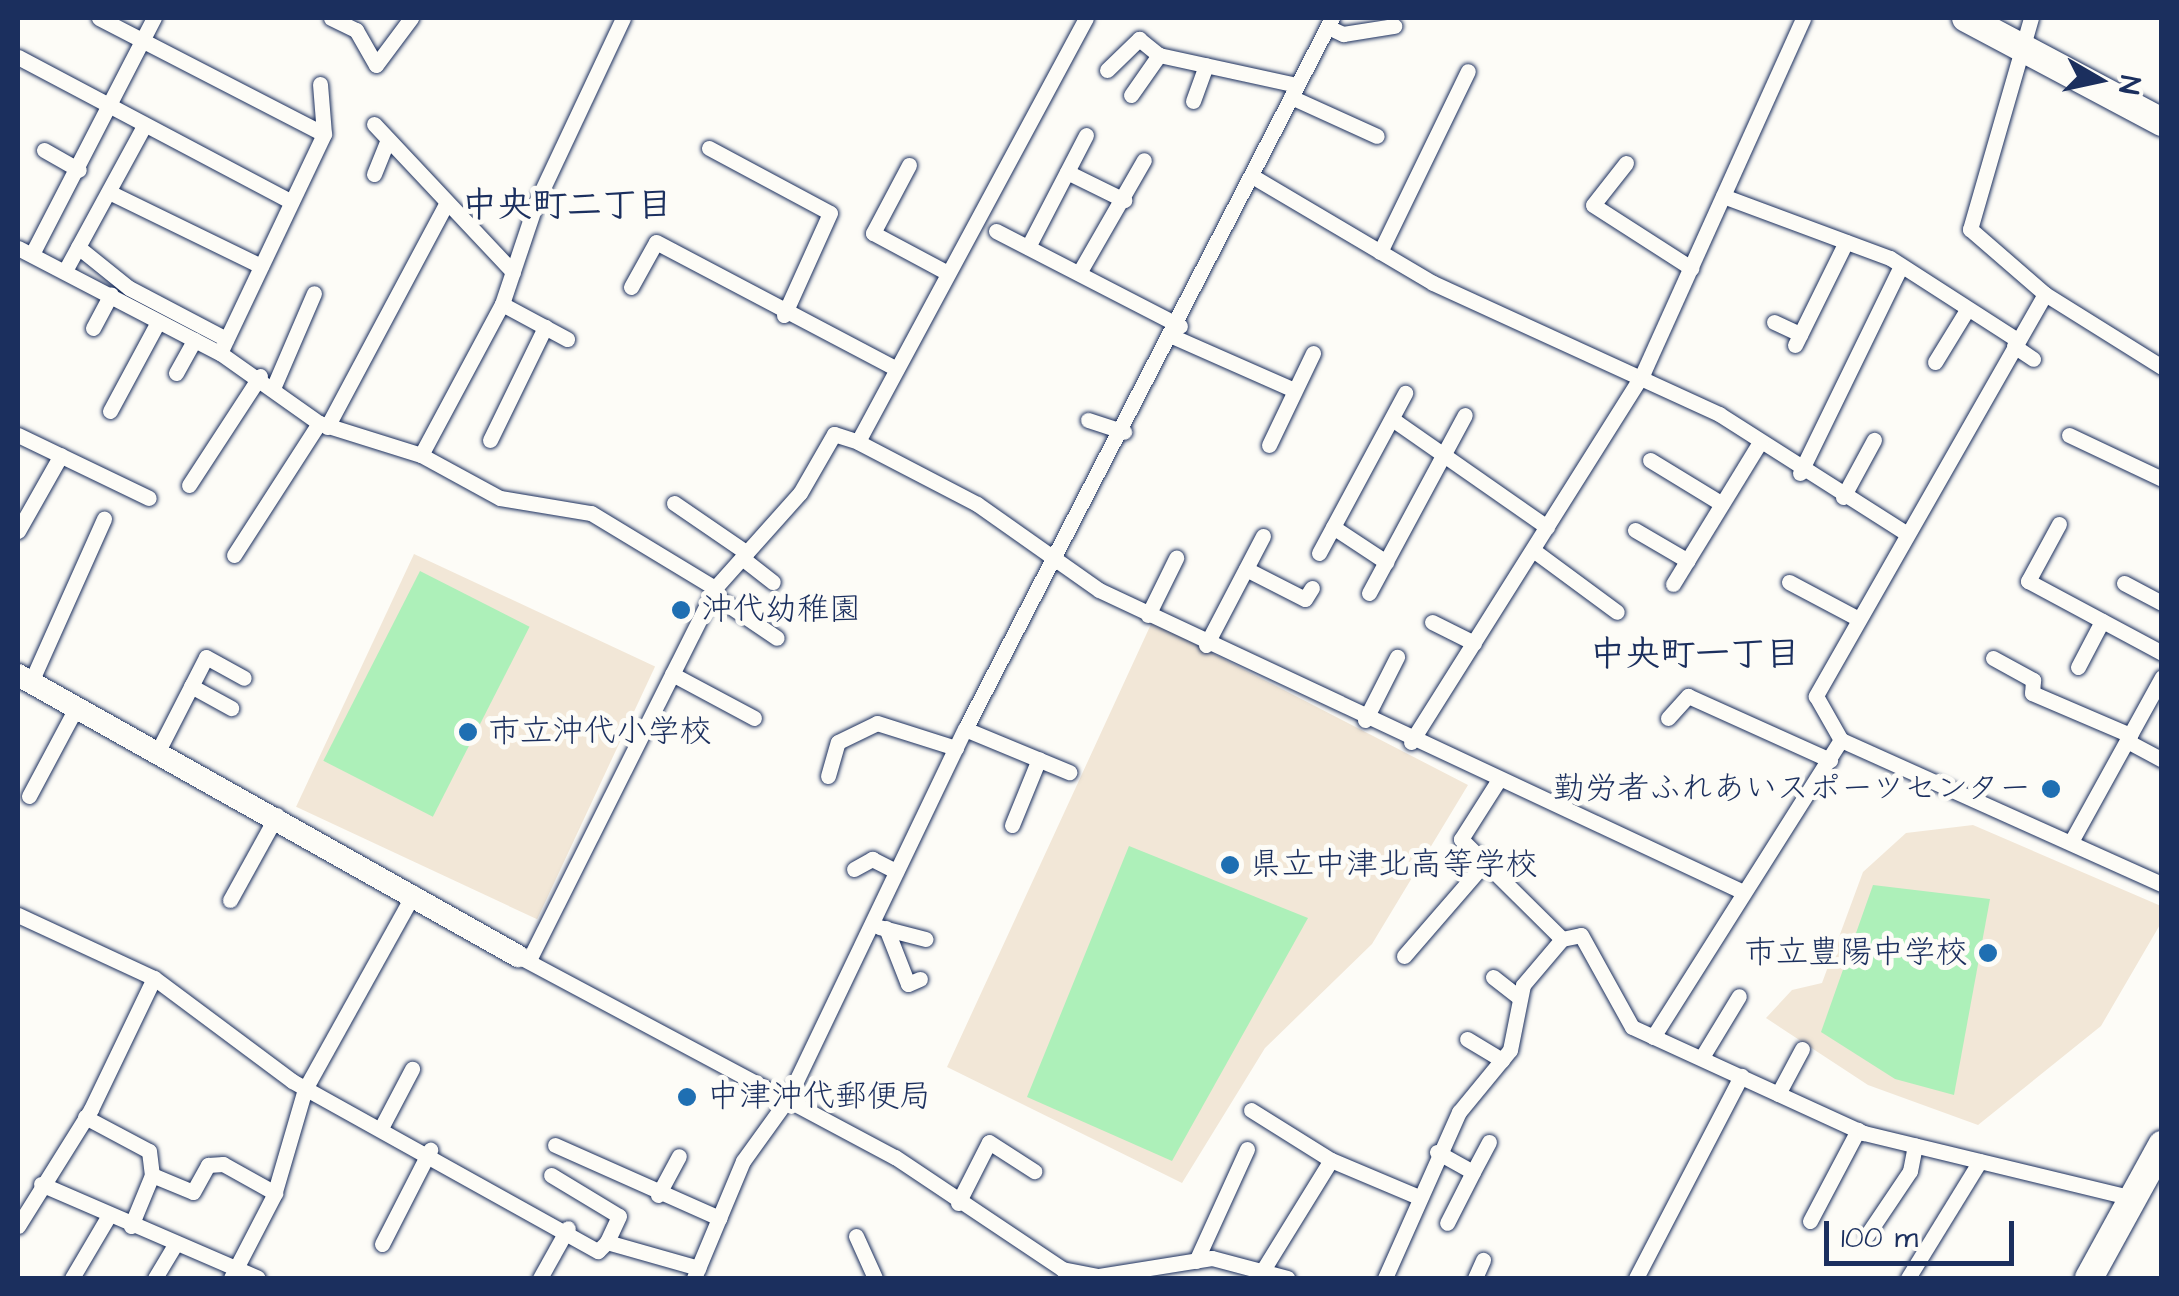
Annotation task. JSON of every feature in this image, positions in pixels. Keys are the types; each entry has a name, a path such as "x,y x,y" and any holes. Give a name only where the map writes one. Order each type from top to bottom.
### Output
{"highway":[{"path":"1966,18 2162,122"},
{"path":"2090,1278 2162,1145"}],"street":[{"path":"99,18 324,134"},
{"path":"154,18 113,108 79,170 25,251 66,269 194,340 223,346"},
{"path":"331,18 356,30 376,65 411,18"},
{"path":"421,455 502,304 622,18"},
{"path":"858,442 1086,18"},
{"path":"1412,742 1643,373 1803,18"},
{"path":"2032,18 1970,229 2045,294 2162,367"},
{"path":"607,1242 696,1273 743,1161 787,1100 878,926 896,871 965,729 1177,332 1330,22 1343,34 1394,26"},
{"path":"1107,70 1139,39 1158,55 1294,91 1377,136"},
{"path":"1131,96 1158,55"},
{"path":"18,57 290,201"},
{"path":"1193,101 1206,65"},
{"path":"1380,252 1468,71"},
{"path":"223,346 324,134 320,84"},
{"path":"374,124 445,206 513,272"},
{"path":"66,269 144,126"},
{"path":"1028,247 1086,135"},
{"path":"374,174 387,142"},
{"path":"710,148 830,212 784,316"},
{"path":"44,150 79,170"},
{"path":"1078,274 1144,160"},
{"path":"1626,163 1593,204 1691,268"},
{"path":"909,164 874,232 948,274"},
{"path":"1067,172 1124,200"},
{"path":"1252,176 1380,252 1643,373 1760,442 1800,474 1906,533"},
{"path":"109,192 261,266"},
{"path":"1723,196 1901,266 1965,314 2016,343 2033,359"},
{"path":"234,555 323,425 445,206"},
{"path":"996,230 1177,332 1294,390"},
{"path":"632,287 656,242 784,316 897,368"},
{"path":"1774,322 1798,339 1846,242"},
{"path":"78,247 129,288 223,346 323,425 421,455 500,498 591,513 714,591 777,638"},
{"path":"1800,474 1901,266"},
{"path":"93,328 111,294"},
{"path":"274,386 314,294"},
{"path":"2045,294 1816,696 1841,740 2072,840 2162,884"},
{"path":"502,304 566,339"},
{"path":"1935,362 1965,314"},
{"path":"110,412 158,322"},
{"path":"490,440 546,328"},
{"path":"176,374 194,340"},
{"path":"1269,445 1312,353"},
{"path":"189,485 260,376"},
{"path":"1319,553 1405,393"},
{"path":"1370,593 1465,416"},
{"path":"1392,419 1548,527"},
{"path":"1088,420 1124,432"},
{"path":"18,434 148,498"},
{"path":"523,958 714,591 800,492 834,434 858,442 977,504 1054,563 1206,645 1743,892"},
{"path":"2069,434 2162,480"},
{"path":"1842,497 1874,440"},
{"path":"1673,584 1760,442"},
{"path":"18,531 61,455"},
{"path":"1650,460 1722,504"},
{"path":"674,503 773,582"},
{"path":"104,519 21,678 159,749 523,958 787,1100 1062,1269 1083,1276 1196,1261 1263,1270 1286,1278"},
{"path":"2059,524 2028,581 2162,654"},
{"path":"1333,528 1386,562"},
{"path":"1636,530 1688,560"},
{"path":"1206,645 1263,536"},
{"path":"1533,550 1617,612"},
{"path":"1148,615 1176,558"},
{"path":"1246,569 1305,599 1312,588"},
{"path":"1789,582 1857,618"},
{"path":"2124,583 2162,603"},
{"path":"2078,667 2102,621"},
{"path":"1432,622 1474,644"},
{"path":"159,749 206,657 244,678"},
{"path":"1364,720 1397,657"},
{"path":"1993,658 2033,680 2032,693 2128,738 2162,760"},
{"path":"672,674 754,718"},
{"path":"2072,840 2162,677"},
{"path":"191,686 231,708"},
{"path":"1668,718 1688,696 1830,760"},
{"path":"29,796 77,706"},
{"path":"828,776 838,742 877,723 956,748"},
{"path":"965,729 1068,772"},
{"path":"1653,1037 1841,740"},
{"path":"1012,825 1040,760"},
{"path":"1498,781 1461,839 1482,867 1562,939"},
{"path":"230,900 277,815"},
{"path":"854,869 872,859 896,871"},
{"path":"1404,956 1482,867"},
{"path":"235,1272 275,1192 305,1089 414,893"},
{"path":"18,916 154,978 305,1089 430,1150 568,1228 598,1251 607,1242 619,1216 551,1176"},
{"path":"878,926 925,939"},
{"path":"878,926 908,984 920,979"},
{"path":"1385,1278 1414,1195 1437,1152 1502,1060 1519,997 1562,939 1580,935 1621,1018 1653,1037 1858,1130 2133,1198"},
{"path":"1493,976 1519,997"},
{"path":"18,1226 85,1117 154,978"},
{"path":"1702,1057 1738,996"},
{"path":"1467,1039 1502,1060"},
{"path":"1778,1094 1802,1048"},
{"path":"381,1128 412,1069"},
{"path":"1636,1278 1741,1076"},
{"path":"1251,1110 1330,1160 1414,1195"},
{"path":"85,1117 149,1150 152,1175 131,1226"},
{"path":"1810,1221 1858,1130"},
{"path":"958,1203 989,1142 1034,1171"},
{"path":"1447,1224 1489,1142"},
{"path":"555,1145 658,1195 719,1218"},
{"path":"1866,1235 1910,1171 1915,1146"},
{"path":"382,1244 430,1150"},
{"path":"1196,1261 1247,1150"},
{"path":"1437,1152 1473,1172"},
{"path":"658,1195 679,1156"},
{"path":"1263,1270 1330,1160"},
{"path":"1908,1278 1980,1161"},
{"path":"152,1175 193,1192 208,1165 223,1164 275,1192"},
{"path":"41,1184 108,1218 258,1278"},
{"path":"72,1278 108,1218"},
{"path":"540,1278 568,1228"},
{"path":"856,1236 881,1278"},
{"path":"155,1278 176,1244"},
{"path":"1475,1278 1483,1260"}],"shaded area":[{"name":"市立沖代小学校","path":"414,554 655,666 537,919 296,807"},
{"name":"県立中津北高等学校","path":"1152,622 1468,785 1372,944 1265,1048 1182,1183 947,1067"},
{"name":"市立豊陽中学校","path":"1973,825 2161,906 2161,923 2101,1026 1978,1125 1868,1085 1766,1018 1792,990 1822,983 1863,872 1906,833"}],"green space":[{"path":"420,571 530,627 433,817 323,761"},
{"path":"1129,846 1308,918 1172,1161 1027,1097"},
{"path":"1873,885 1990,899 1954,1095 1895,1079 1821,1032"}],"place":[{"name":"沖代幼稚園","path":"681,610"},
{"name":"市立沖代小学校","path":"468,732"},
{"name":"勤労者ふれあいスポーツセンター","path":"2051,789"},
{"name":"県立中津北高等学校","path":"1230,865"},
{"name":"市立豊陽中学校","path":"1988,953"},
{"name":"中津沖代郵便局","path":"687,1097"}],"district":[{"name":"中央町二丁目","path":"567,206"},
{"name":"中央町一丁目","path":"1695,655"}]}
